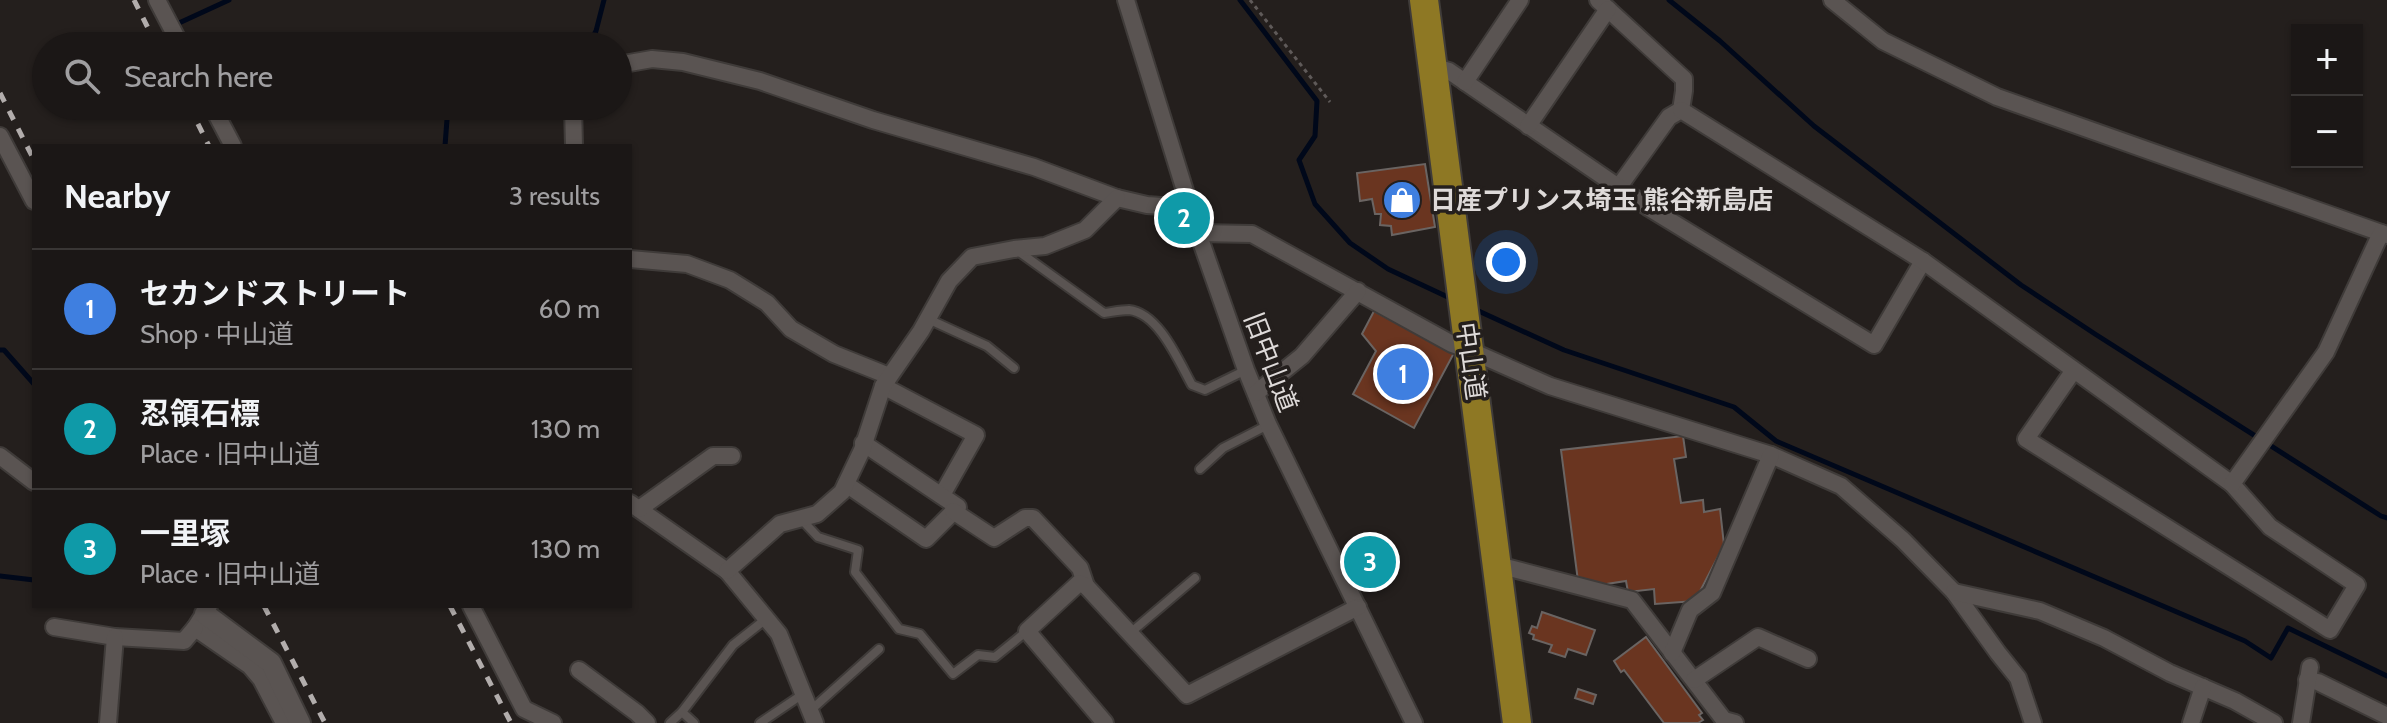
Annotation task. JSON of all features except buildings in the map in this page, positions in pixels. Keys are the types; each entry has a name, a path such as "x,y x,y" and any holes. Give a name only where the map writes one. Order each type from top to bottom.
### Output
{"highway":[{"name":"中山道","path":"1424,0 1517,723"}],"street":[{"path":"157,0 174,32"},
{"name":"旧中山道","path":"1126,0 1198,233 1246,370 1268,424 1414,723"},
{"path":"1465,82 1520,0"},
{"path":"1832,0 1883,41 1997,97 2384,234 2326,352 2232,484"},
{"path":"1528,126 1603,4 1684,79 1681,110"},
{"path":"632,63 652,59 683,62 760,81 873,120 1034,167 1117,198 1147,205 1190,208"},
{"path":"1432,66 1449,71 1618,188 1874,345 1923,261"},
{"path":"1618,188 1669,117 1681,110"},
{"path":"1681,110 1923,261 2232,484 2270,527 2357,585 2330,630 2026,439 2074,370"},
{"path":"219,120 232,144"},
{"path":"573,120 574,144"},
{"path":"0,136 32,197"},
{"path":"727,571 780,524 817,514 842,492 886,381 928,319 949,281 972,257 1045,246 1085,230 1117,198"},
{"path":"1198,233 1252,234 1452,344 1550,386 1771,455 1841,486 1903,540 1954,592 2018,678 2033,723"},
{"path":"632,259 687,264 730,280 767,303 791,329 976,435 942,495"},
{"path":"1256,393 1302,356 1358,291"},
{"path":"846,484 926,539 958,507 863,443"},
{"path":"1672,653 1690,610 1712,593 1771,455"},
{"path":"0,456 32,480"},
{"path":"732,456 713,456 634,506 727,571 779,634 812,717"},
{"path":"953,511 994,538 1025,518 1033,518 1080,568 1086,586 1187,695 1358,607"},
{"path":"1498,565 1632,600 1724,720 1735,723"},
{"path":"1086,586 1079,583 1027,631 1105,723"},
{"path":"1954,592 2040,611 2104,638 2274,723"},
{"path":"472,608 524,709 553,723"},
{"path":"54,627 115,637 184,641 201,613"},
{"path":"201,613 261,679 284,723"},
{"path":"201,613 271,663 300,723"},
{"path":"108,723 115,637"},
{"path":"1694,680 1758,637 1808,659"},
{"path":"579,670 647,723"},
{"path":"2301,723 2309,674 2318,682 2387,716"},
{"path":"2191,723 2203,687"}],"lane":[{"path":"1014,249 1104,313 1131,310 1153,321 1192,385 1205,390 1246,370"},
{"path":"928,319 987,346 1014,368"},
{"path":"1200,469 1223,448 1268,424"},
{"path":"800,518 818,537 858,550 855,572 899,629 920,634 953,674 978,655 995,657 1027,631"},
{"path":"1129,634 1195,578"},
{"path":"670,723 682,712 733,645 766,619"},
{"path":"812,717 879,649"},
{"path":"760,723 803,694"},
{"path":"682,712 694,723"}],"path":[{"path":"1250,0 1330,102"}],"waterway":[{"path":"179,23 229,0"},
{"path":"595,32 604,0"},
{"path":"1240,0 1317,101 1315,136 1299,160 1315,204 1350,243 1388,269 1452,299"},
{"path":"1669,0 1720,41 1814,126 2021,285 2387,518"},
{"path":"445,144 447,120"},
{"path":"1472,308 1564,350 1734,407 1776,441 2245,641 2271,658 2288,628 2387,676"},
{"path":"0,350 4,350 32,382"},
{"path":"0,576 32,580"}],"railway":[{"path":"134,0 150,32"},
{"path":"0,93 32,156"},
{"path":"196,120 208,144"},
{"path":"265,608 325,723"},
{"path":"451,608 511,723"}],"place":[{"name":"日産プリンス埼玉 熊谷新島店","path":"1402,200"},
{"name":"忍領石標","path":"1184,218"},
{"name":"セカンドストリート","path":"1403,374"},
{"name":"一里塚","path":"1370,562"}]}
